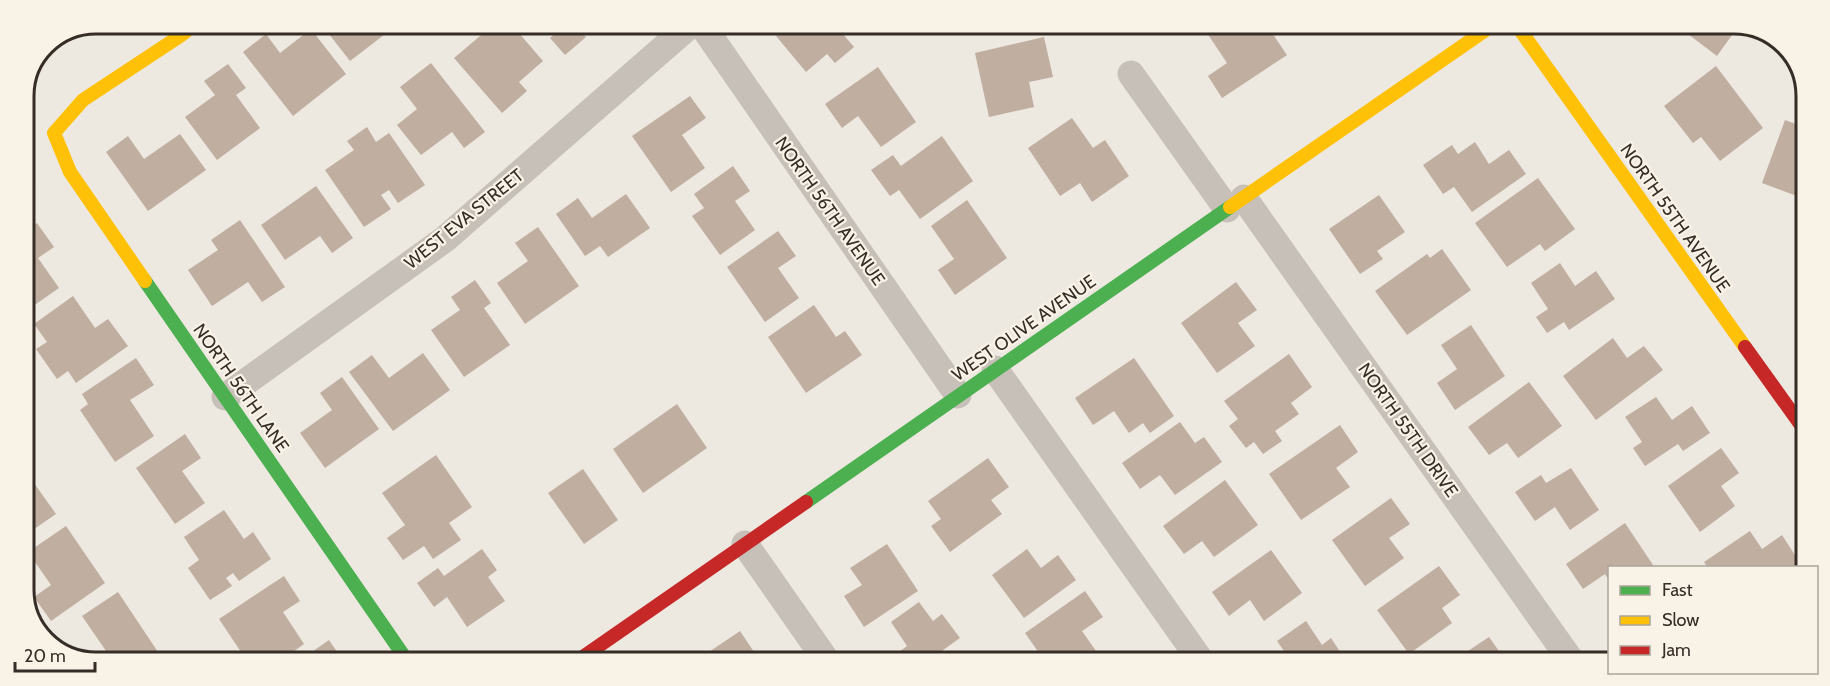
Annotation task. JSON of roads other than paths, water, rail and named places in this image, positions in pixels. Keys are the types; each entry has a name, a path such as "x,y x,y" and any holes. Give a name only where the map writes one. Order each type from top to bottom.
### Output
{"street":[{"name":"NORTH 56TH LANE","path":"182,34 83,100 54,133 70,172 401,652"},
{"name":"WEST EVA STREET","path":"225,397 446,239 680,34"},
{"name":"NORTH 56TH AVENUE","path":"708,34 958,395"},
{"name":"WEST OLIVE AVENUE","path":"590,652 1480,34"},
{"name":"NORTH 55TH AVENUE","path":"1523,34 1796,418"},
{"name":"NORTH 55TH DRIVE","path":"1131,74 1236,203 1565,652"},
{"path":"995,369 1195,652"},
{"path":"745,544 820,652"}]}
